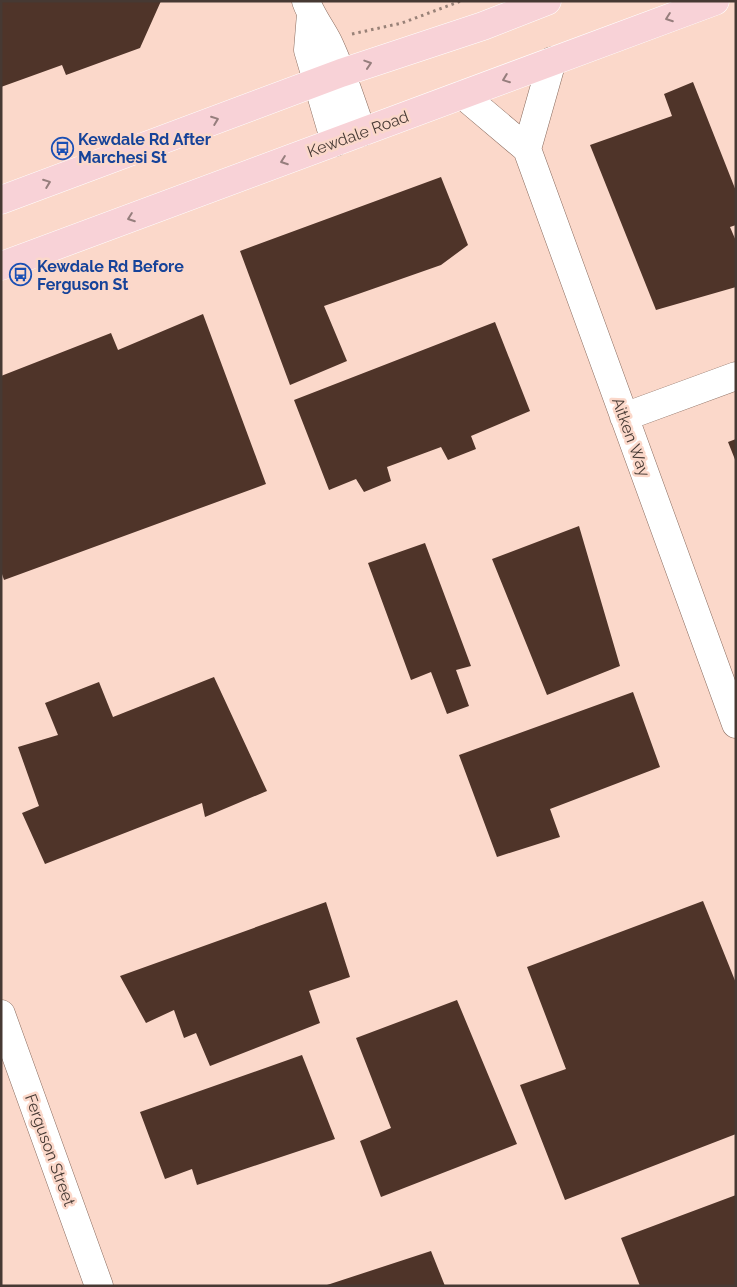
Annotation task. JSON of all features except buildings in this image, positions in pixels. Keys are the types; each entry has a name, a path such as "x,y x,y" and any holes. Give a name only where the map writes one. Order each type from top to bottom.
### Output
{"main road":[{"path":"1,200 329,77 483,26 547,1"},
{"name":"Kewdale Road","path":"1,266 715,1"}],"street":[{"path":"308,8 327,40 335,142"},
{"path":"308,8 308,50 329,77 362,132"},
{"path":"463,95 528,149 552,61"},
{"name":"Aitken Way","path":"528,149 736,724"},
{"path":"624,417 736,376"},
{"name":"Ferguson Street","path":"1,1014 99,1286"}],"path":[{"path":"327,40 402,24 461,1"}],"place":[{"name":"Kewdale Rd After Marchesi St","path":"62,148"},
{"name":"Kewdale Rd Before Ferguson St","path":"21,275"}]}
